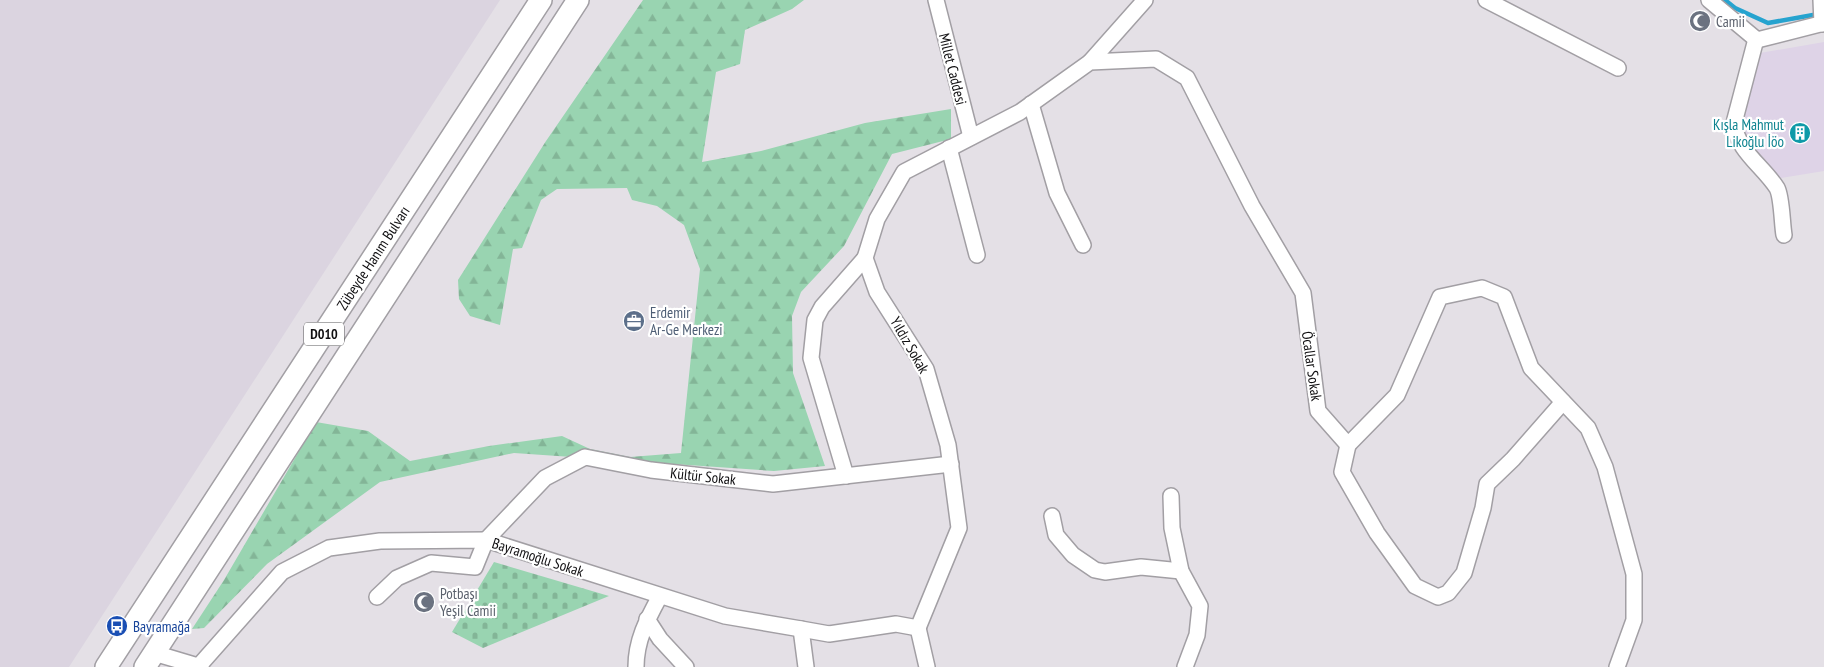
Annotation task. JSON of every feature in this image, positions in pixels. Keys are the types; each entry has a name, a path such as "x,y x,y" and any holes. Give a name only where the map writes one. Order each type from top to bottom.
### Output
{"highway":[{"name":"Zübeyde Hanım Bulvarı","path":"106,667 541,0"},
{"name":"Zübeyde Hanım Bulvarı","path":"150,660 578,0"}],"street":[{"name":"Millet Caddesi","path":"936,0 971,137"},
{"path":"846,476 811,358 815,320 822,307 865,258 877,219 904,172 1031,104 1090,62 1145,0"},
{"path":"1486,0 1618,68"},
{"path":"1709,0 1756,39"},
{"path":"1756,39 1823,23 1821,0"},
{"path":"1756,39 1734,123 1735,132 1742,146 1778,190 1784,235"},
{"name":"Öcallar Sokak","path":"1090,62 1156,59 1187,78 1252,206 1302,293 1318,411 1348,445"},
{"path":"1031,104 1057,193 1083,245"},
{"path":"949,148 977,255"},
{"name":"Yıldız Sokak","path":"865,258 877,292 926,368 951,464 959,528 918,628"},
{"path":"1563,402 1487,484 1484,508 1464,573 1448,594 1438,597 1415,586 1377,533 1342,472 1348,445 1397,395 1440,298 1482,288 1504,298 1531,368 1588,428 1605,467 1634,574 1634,620 1617,667"},
{"name":"Kültür Sokak","path":"486,540 545,478 585,457 651,470 773,484 951,464"},
{"path":"1172,496 1172,528 1181,572 1200,606 1197,635 1185,667"},
{"path":"1052,516 1056,535 1073,555 1094,570 1105,572 1141,567 1181,572"},
{"path":"377,597 396,578 431,563 475,567 486,540"},
{"name":"Bayramoğlu Sokak","path":"199,667 282,572 329,548 380,541 486,540 725,616 829,634 896,624 918,628"},
{"path":"636,667 636,648 647,619 660,596"},
{"path":"647,619 660,639 686,667"},
{"path":"918,628 927,667"},
{"path":"801,629 806,667"},
{"path":"150,660 199,667"}],"shaded area":[{"path":"0,0 500,0 69,667 0,667"},
{"path":"1824,42 1824,171 1781,178 1757,161 1743,144 1744,103 1754,54"}],"green space":[{"path":"643,0 804,0 792,9 745,30 740,64 716,72 702,162 761,151 865,123 951,109 951,139 892,154 844,246 801,292 792,316 793,373 825,466 774,471 514,453 380,482 267,564 204,628 192,629 224,580 316,422 368,431 410,461 489,446 562,436 590,449 630,457 681,453 700,269 684,225 657,206 632,200 627,188 557,189 541,200 522,248 513,249 500,325 470,316 459,299 458,280 546,141"},
{"path":"494,562 609,596 483,648 452,632"}],"waterway":[{"path":"1725,0 1735,8 1768,23 1813,15"}],"place":[{"name":"Camii","path":"1700,21"},
{"name":"Kışla Mahmut Likoğlu İöo","path":"1800,133"},
{"name":"Erdemir Ar-Ge Merkezi","path":"634,321"},
{"name":"Potbaşı Yeşil Camii","path":"424,602"},
{"name":"Bayramağa","path":"117,626"}]}
